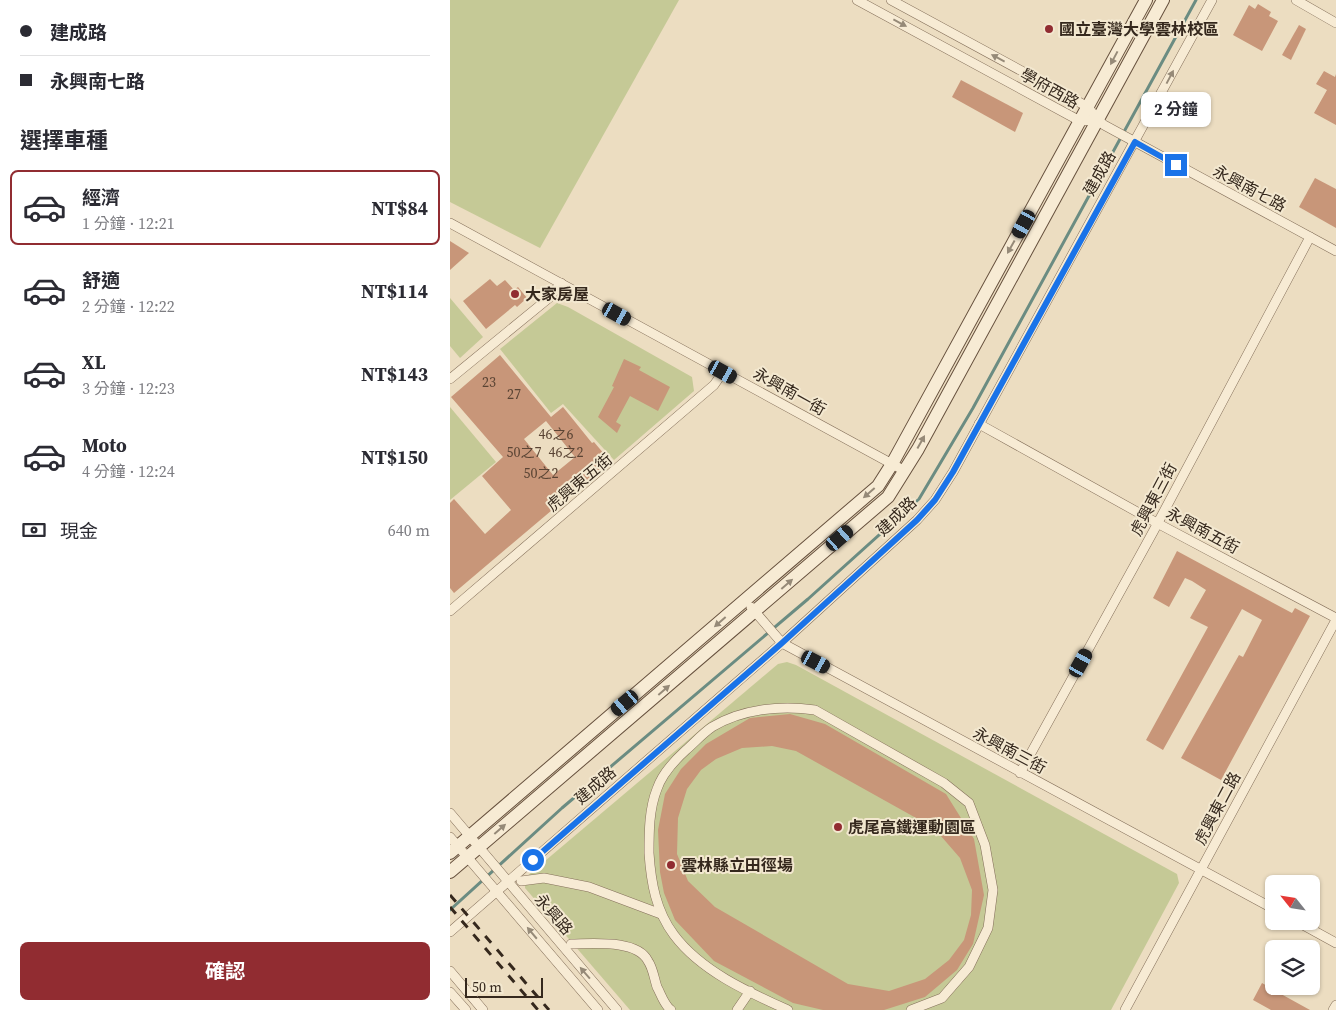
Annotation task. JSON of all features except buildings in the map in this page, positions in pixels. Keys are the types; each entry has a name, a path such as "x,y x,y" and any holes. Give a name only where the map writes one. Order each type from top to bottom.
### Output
{"street":[{"name":"學府西路","path":"857,0 1080,121 1101,123"},
{"name":"學府西路","path":"891,0 1088,107 1101,123"},
{"path":"452,845 470,836 878,486 892,464 1146,0"},
{"name":"建成路","path":"450,872 470,860 756,614 888,497 905,471 1101,123 1163,0"},
{"name":"建成路","path":"450,932 505,880 917,520 935,500 953,472 1132,140 1212,0"},
{"path":"1296,0 1336,22"},
{"name":"永興南七路","path":"1101,123 1336,252"},
{"name":"永興南一街","path":"450,223 905,471"},
{"name":"虎興東三街","path":"1020,773 1158,523 1310,237"},
{"path":"450,379 549,298 561,284"},
{"name":"虎興東五街","path":"450,611 706,392 723,372"},
{"name":"永興南五街","path":"979,424 1336,619"},
{"name":"永興南三街","path":"746,600 780,640 1020,773 1265,904"},
{"name":"虎興東二路","path":"1125,1010 1336,619"},
{"path":"788,1010 714,972 675,936 661,914 650,878 650,812 657,787 675,761 711,728 742,714 788,707 815,710 944,783 969,802 985,846 993,890 988,928 969,966 942,998 911,1010"},
{"name":"永興路","path":"450,813 617,1010"},
{"name":"永興路","path":"452,845 470,860 598,1010"},
{"path":"521,881 544,878 588,887 661,914"},
{"path":"1312,930 1336,943"},
{"path":"571,944 618,944 640,952 648,959 668,1009"},
{"path":"450,971 484,1010"},
{"path":"737,1010 750,991"},
{"path":"450,992 466,1010"},
{"path":"1334,1010 1336,1005"}],"green space":[{"path":"450,0 679,0 540,248 450,202"},
{"path":"450,298 483,337 460,358 450,346"},
{"path":"557,303 568,307 692,377 694,391 614,460 563,404 551,413 500,349"},
{"path":"450,407 496,462 450,500"},
{"name":"虎尾高鐵運動園區","path":"787,662 796,665 1177,874 1179,883 1111,1010 630,1010 525,888 526,877 778,664"}],"waterway":[{"path":"450,910 562,808 808,599 919,499 973,408 1196,0"}],"railway":[{"path":"450,895 549,1010"},
{"path":"450,907 538,1010"}],"place":[{"name":"國立臺灣大學雲林校區","path":"1049,29"},
{"name":"大家房屋","path":"515,294"},
{"name":"虎尾高鐵運動園區","path":"838,827"},
{"name":"雲林縣立田徑場","path":"671,865"}],"route":[{"path":"533,860 782,643 917,520 935,500 953,472 1135,142 1176,165"}]}
